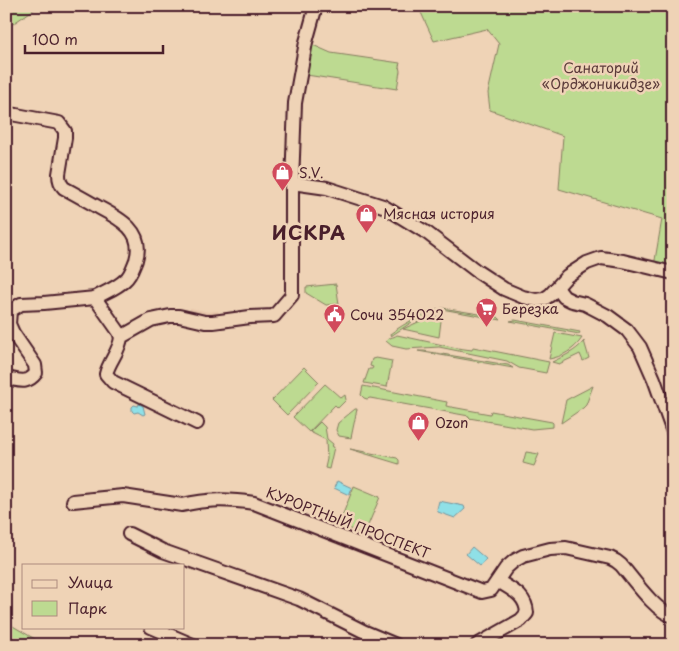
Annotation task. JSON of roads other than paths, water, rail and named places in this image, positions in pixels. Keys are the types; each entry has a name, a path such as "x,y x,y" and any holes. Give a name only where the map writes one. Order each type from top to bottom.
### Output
{"street":[{"path":"120,337 151,320 170,316 213,322 274,316 292,295 292,183 295,103 306,42 316,6"},
{"path":"6,113 60,123 65,131 59,174 61,185 120,218 130,228 137,245 136,258 129,276 124,282 95,298 21,304 10,311 9,324 35,365 36,373 31,379 25,381 6,378"},
{"path":"292,183 327,188 383,206 427,233 504,290 523,298 536,300 550,295 567,276 586,262 600,258 623,261 673,273"},
{"path":"557,288 564,297 585,304 608,316 627,330 640,347 673,432"},
{"path":"95,298 120,337 120,343 107,370 106,374 109,378 113,382 198,423"},
{"name":"КУРОРТНЫЙ ПРОСПЕКТ","path":"73,501 123,496 182,505 216,500 254,503 478,591 491,590 498,581"},
{"path":"129,534 163,551 299,599 365,632 396,645"},
{"path":"477,645 521,620 527,613 524,599 498,581 506,568 523,556 550,549 566,548 616,561 622,565 659,610 673,616"},
{"path":"153,628 193,645"}],"water":[{"path":"139,404 143,406 145,414 143,415 132,411 134,405 138,406"},
{"path":"337,481 352,488 349,495 334,488"},
{"path":"439,501 464,506 465,509 455,518 438,512"},
{"path":"472,547 486,559 480,566 466,554"}],"place":[{"name":"S.V.","path":"283,192"},
{"name":"Мясная история","path":"367,233"},
{"name":"Березка","path":"486,328"},
{"name":"Сочи 354022","path":"334,334"},
{"name":"Ozon","path":"419,442"}],"district":[{"name":"ИСКРА","path":"309,233"}],"park label":[{"name":"Санаторий «Орджоникидзе»","path":"601,76"}]}
